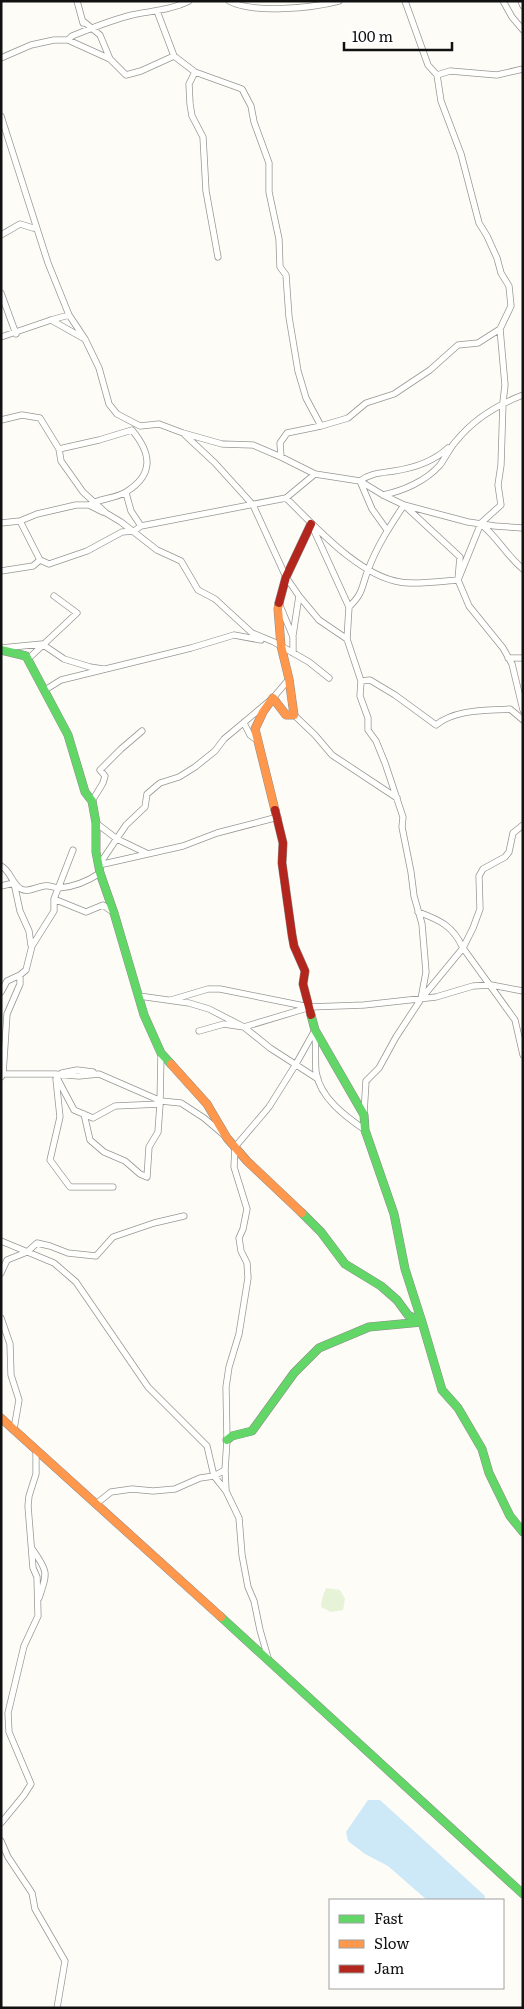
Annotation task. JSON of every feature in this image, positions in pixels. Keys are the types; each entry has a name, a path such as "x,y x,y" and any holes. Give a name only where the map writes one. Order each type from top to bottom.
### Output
{"main road":[{"path":"311,524 286,577 278,609 281,646 289,679 290,698 294,715 286,715 273,698 263,712 255,729 283,843 282,863 294,946 305,971 303,984 315,1030 364,1115 365,1130 394,1214 405,1269 432,1352 442,1390 458,1408 482,1449 489,1473 510,1516 523,1532"},
{"path":"1,649 26,656 44,690 50,706 68,735 85,792 92,801 96,823 96,852 99,869 144,1015 161,1053 207,1104 227,1138 247,1161 321,1232 345,1264 381,1286 397,1300 408,1315 422,1322"},
{"path":"227,1440 232,1436 252,1431 294,1373 318,1348 369,1327 422,1322"},
{"path":"1,1418 269,1660 523,1894"}],"street":[{"path":"77,1 83,21 83,32"},
{"path":"68,40 90,28 132,15 169,9 189,1"},
{"path":"229,1 242,6 297,8 340,1"},
{"path":"405,1 428,65 437,75 441,101 461,154 479,223 487,236 497,258 501,273 509,286 511,306 500,329 505,385 503,441 498,485 501,504 481,523 458,580"},
{"path":"504,1 512,17 523,30"},
{"path":"521,1 523,6"},
{"path":"157,11 174,56 195,72 242,89 251,106 254,122 269,163 269,192 279,238 280,267 286,275 289,317 298,371 306,398 320,426"},
{"path":"83,21 100,35 110,59 126,75 141,71 174,56"},
{"path":"1,58 31,45 54,40 68,40 110,59"},
{"path":"437,75 450,71 497,75 523,69"},
{"path":"195,72 189,84 190,104 192,116 203,137 206,190 218,257"},
{"path":"1,116 48,263 69,315 85,339 99,368 109,404 117,414 140,426"},
{"path":"1,235 20,224 33,228"},
{"path":"1,293 16,334"},
{"path":"1,338 69,315"},
{"path":"51,320 85,339"},
{"path":"281,457 280,443 287,433 348,418 366,403 394,394 430,370 458,345 478,343 500,329"},
{"path":"360,481 368,475 408,468 437,458 481,416 503,402 523,395"},
{"path":"2,421 22,415 40,418 59,449 61,461 92,503 134,531 152,547 181,561 198,590 215,599 252,633 293,653 329,678"},
{"path":"59,449 100,440 140,426 159,424 184,434 222,444 253,445 315,474 360,481 404,505 495,526 523,528"},
{"path":"3,521 20,521 37,514 92,503 126,493 144,476 148,464 148,455 132,430"},
{"path":"184,434 216,463 253,505 286,577 299,596 319,620 347,639"},
{"path":"383,495 396,493 421,481 439,466 457,440"},
{"path":"20,521 40,560 49,564 87,551 122,532 134,531 141,526 286,498 315,474"},
{"path":"360,481 372,510 387,530"},
{"path":"126,493 131,511 141,526"},
{"path":"286,498 311,524 368,570 400,582 458,580"},
{"path":"349,607 360,597 368,570 387,530 404,505"},
{"path":"404,505 460,557 458,580 469,606 498,641 512,664 523,710"},
{"path":"481,523 511,559 523,569"},
{"path":"311,524 349,607 347,639 361,681 360,696 368,718 368,730 376,741 403,817 402,827 414,896 422,924 426,972 421,999"},
{"path":"1,571 33,566 40,560"},
{"path":"28,659 77,613 54,596"},
{"path":"293,653 293,637 299,596"},
{"path":"279,602 293,637"},
{"path":"44,690 61,680 234,635 265,640"},
{"path":"1,649 42,644 64,658 90,667 109,669"},
{"path":"508,658 523,658"},
{"path":"516,680 523,675"},
{"path":"14,883 23,890 28,891 33,888 50,885 58,888 83,883 99,869 126,825 145,807 147,794 160,783 179,777 196,767 216,751 224,739 273,698 289,679"},
{"path":"361,681 370,680 395,695 436,725 446,717 474,711 510,709 523,720"},
{"path":"294,715 332,755 397,798"},
{"path":"244,723 250,735 258,741"},
{"path":"92,801 104,780 105,776 100,770 120,749 142,731"},
{"path":"99,869 146,853 183,846 217,833 278,817"},
{"path":"96,823 117,839 146,853"},
{"path":"364,1115 366,1081 379,1068 396,1037 421,999 463,948 474,928 480,909 478,876 482,869 505,857 509,852 513,833 523,825"},
{"path":"1,992 7,981 26,970 32,946 54,911 54,899 73,850"},
{"path":"1,866 6,869 14,883 20,911 29,931 32,946"},
{"path":"1,886 14,883"},
{"path":"54,899 86,912 103,905 114,913"},
{"path":"418,912 441,921 458,936 463,948 515,1020 523,1055"},
{"path":"20,975 20,984 7,1014 2,1075 55,1074 77,1070 99,1074 126,1084 160,1102"},
{"path":"199,1031 224,1024 244,1027 309,1008 364,1005 436,997 472,986 491,985 523,991"},
{"path":"171,1000 208,990 220,989 309,1008"},
{"path":"139,996 171,1000 210,1009 244,1027 270,1048 318,1079"},
{"path":"226,1491 226,1387 229,1367 239,1334 248,1278 239,1238 247,1209 234,1167 235,1147 269,1107 315,1030"},
{"path":"315,1030 316,1072 320,1086 338,1110 365,1130"},
{"path":"84,1114 90,1140 104,1152 125,1161 140,1174 147,1177 149,1147 158,1132 161,1053"},
{"path":"55,1074 74,1110 93,1118 115,1106 160,1102 182,1104 204,1118 227,1138"},
{"path":"55,1074 60,1117 50,1160 70,1187 113,1187"},
{"path":"1,1273 7,1260 26,1252 37,1243 50,1246 68,1254 96,1256 113,1237 154,1223 184,1216"},
{"path":"1,1241 54,1263 76,1282 148,1387 207,1446 214,1476 226,1491 239,1518 242,1555 248,1587 254,1601 269,1660"},
{"path":"1,1318 10,1344 11,1375 19,1400 14,1429"},
{"path":"1,1823 31,1784 9,1732 8,1713 24,1646 38,1616 28,1506 36,1474 36,1449"},
{"path":"96,1504 111,1492 132,1489 153,1491 175,1488 200,1478 214,1476 225,1470"},
{"path":"32,1549 46,1574 46,1582 38,1603"},
{"path":"1,1841 8,1857 32,1893 35,1910 65,1961 57,2008"}],"green space":[{"path":"326,1588 340,1590 345,1599 343,1610 331,1612 321,1607"}],"water":[{"path":"368,1800 380,1800 485,1896 484,1899 426,1899 388,1866 365,1854 348,1841 346,1832"}],"traffic: fast":[{"path":"1,650 26,656 68,735 85,792 92,801 96,823 96,852 100,873 114,913 144,1015 161,1053 171,1064"},
{"path":"227,1440 232,1436 252,1431 294,1373 319,1348 369,1327 422,1322 405,1269 394,1214 365,1130 364,1115 315,1030 311,1015"},
{"path":"302,1213 321,1232 345,1264 381,1286 397,1300 408,1315 422,1322 442,1390 458,1408 482,1449 489,1473 510,1516 523,1532"},
{"path":"221,1617 523,1894"}],"traffic: slow":[{"path":"275,810 255,729 263,712 273,698 286,715 294,715 289,679 281,646 279,603"},
{"path":"171,1064 207,1104 227,1138 247,1161 302,1213"},
{"path":"1,1418 221,1617"}],"traffic: jam":[{"path":"279,603 286,577 311,524"},
{"path":"275,810 283,843 282,863 292,935 294,946 305,971 303,984 311,1015"}]}
